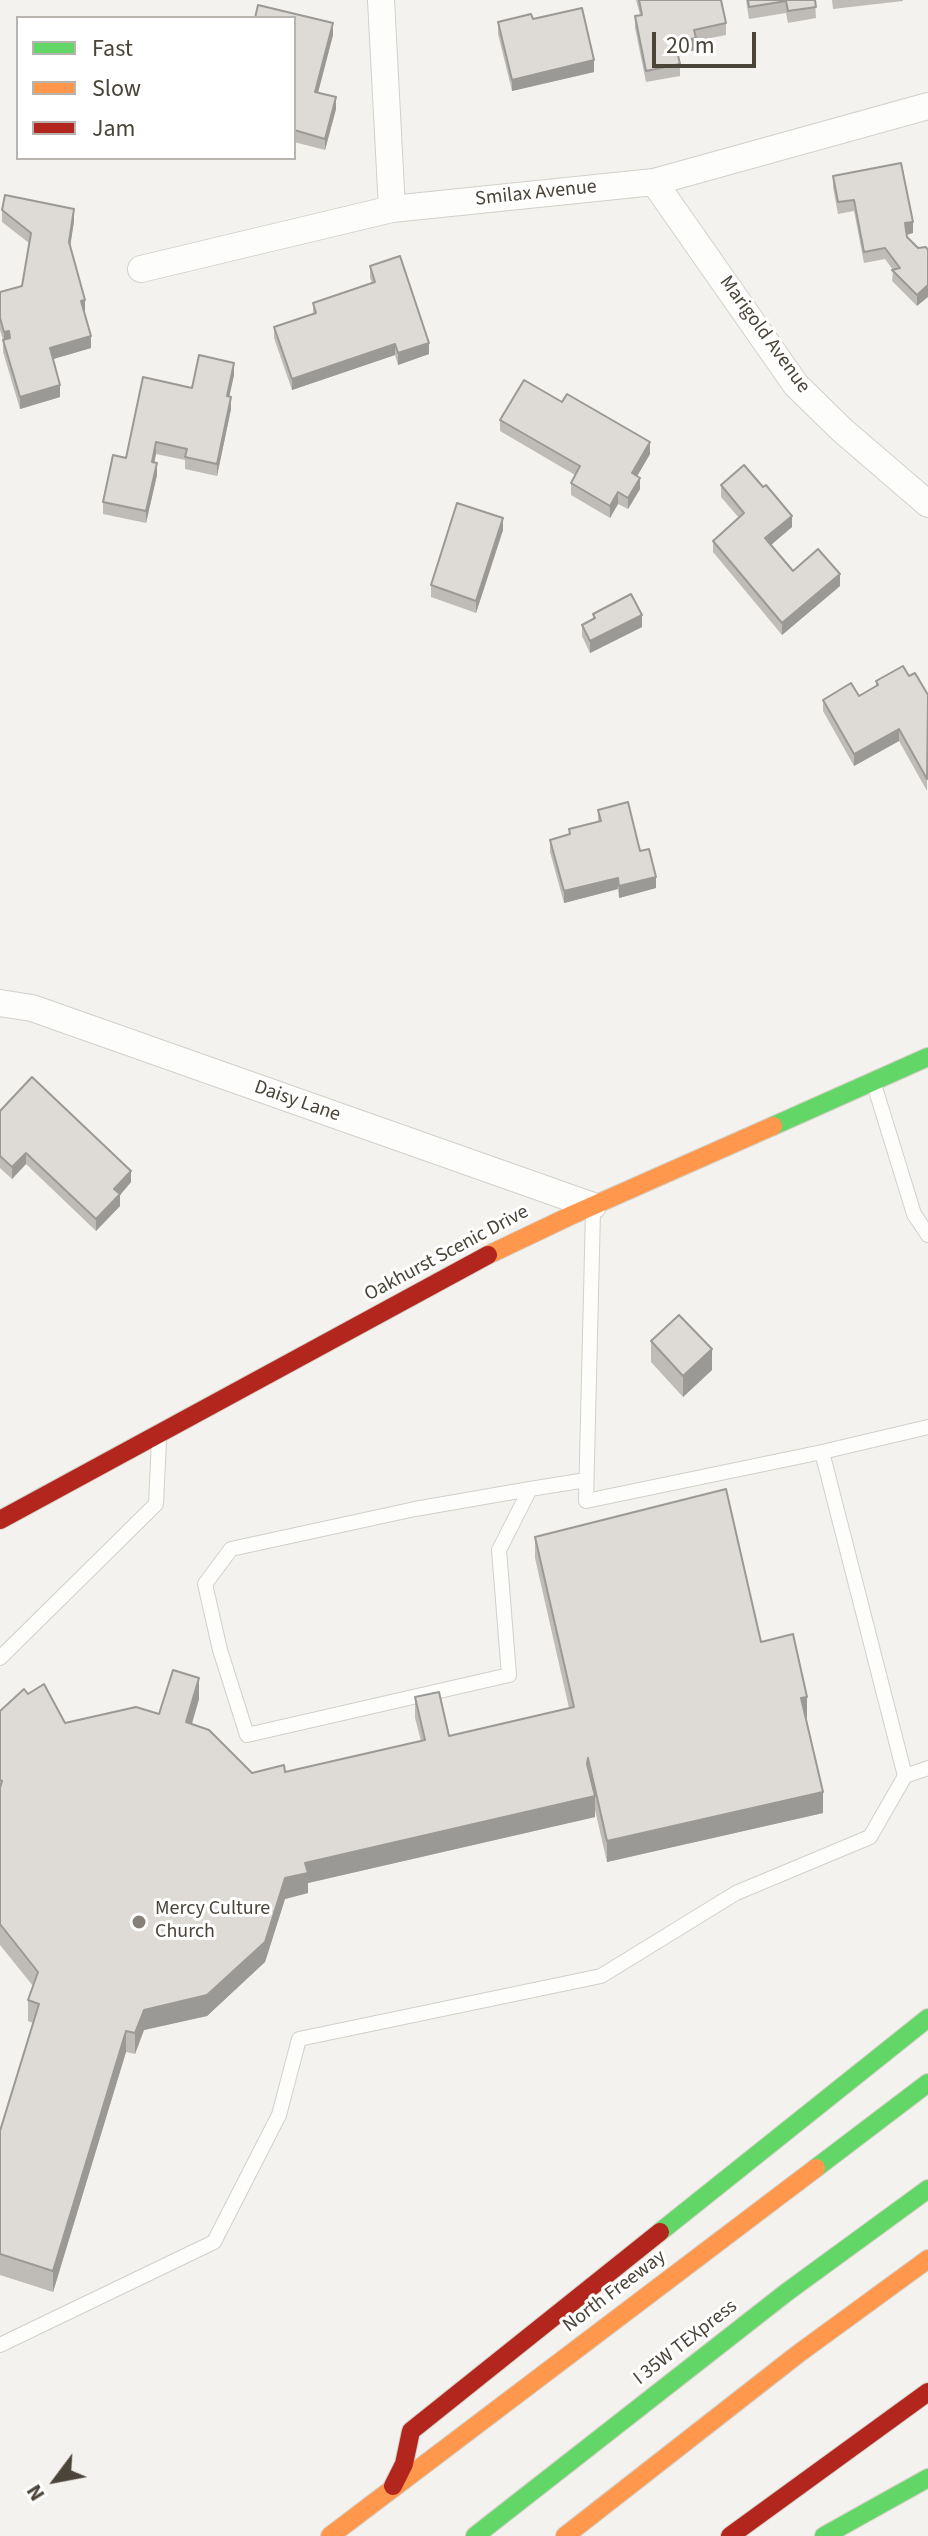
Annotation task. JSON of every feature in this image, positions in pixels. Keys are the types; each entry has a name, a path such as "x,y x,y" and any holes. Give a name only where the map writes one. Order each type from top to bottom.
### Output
{"main road":[{"name":"Oakhurst Scenic Drive","path":"0,1520 463,1267 928,1057"},
{"path":"393,2486 404,2464 411,2431 928,2018"},
{"name":"North Freeway","path":"330,2536 928,2083"},
{"name":"I 35W TEXpress","path":"481,2531 787,2292 928,2189"},
{"path":"565,2536 798,2354 928,2259"},
{"path":"730,2536 928,2392"},
{"path":"824,2536 928,2478"}],"street":[{"path":"381,0 392,209"},
{"name":"Smilax Avenue","path":"141,269 392,209 654,182 928,106"},
{"name":"Marigold Avenue","path":"654,182 796,385 842,430 928,504"},
{"name":"Daisy Lane","path":"0,1003 32,1008 593,1206"}],"lane":[{"path":"873,1081 914,1214 928,1235"},
{"path":"593,1206 586,1501 928,1427"},
{"path":"0,1658 156,1504 159,1435"},
{"path":"822,1452 905,1776"},
{"path":"530,1489 499,1550 509,1675 247,1735 220,1650 205,1584 231,1549 415,1509 530,1489 586,1480"},
{"path":"0,2345 214,2242 279,2115 299,2039 601,1976 736,1893 870,1837 905,1776 928,1768"}],"building":[{"path":"639,0 721,0 726,23 694,30 696,38 675,42 680,64 646,71 635,16 642,15"},
{"path":"748,0 815,0 816,7 788,11 786,1 749,7"},
{"path":"258,5 333,23 315,92 336,97 325,139 296,131 296,16 255,16"},
{"path":"582,8 594,60 512,80 498,22 531,14 533,19"},
{"path":"901,163 913,222 905,223 907,237 918,248 926,247 928,250 928,285 917,295 892,270 900,268 885,248 864,252 854,200 838,202 833,176"},
{"path":"5,195 74,209 69,242 91,336 50,348 60,385 20,397 3,340 10,338 9,331 4,332 0,318 0,292 22,286 31,233 2,210"},
{"path":"400,256 429,343 398,353 395,344 292,379 274,327 316,313 313,303 375,282 370,266"},
{"path":"199,355 234,363 227,396 231,397 217,464 185,457 187,449 156,442 152,462 157,463 146,511 103,502 113,455 126,458 143,377 192,388"},
{"path":"524,380 562,402 567,394 650,442 632,473 640,478 628,498 618,492 610,506 571,483 580,466 500,420"},
{"path":"744,465 792,516 765,538 793,571 818,549 840,574 782,623 713,541 744,513 721,485"},
{"path":"457,503 503,518 476,601 431,585"},
{"path":"631,594 642,615 590,641 582,625 595,618 593,614"},
{"path":"903,666 909,676 915,673 928,695 927,779 899,729 854,754 823,700 851,683 859,696 878,685 876,681"},
{"path":"628,802 640,851 649,849 656,877 619,886 618,878 564,891 550,840 570,834 569,829 601,821 598,810"},
{"path":"32,1077 131,1171 114,1189 120,1194 96,1219 26,1153 12,1167 0,1156 0,1111"},
{"path":"679,1315 712,1349 683,1376 651,1341"},
{"name":"Mercy Culture Church","path":"726,1489 761,1642 793,1634 807,1697 801,1698 823,1792 607,1841 588,1758 595,1796 305,1863 308,1873 285,1878 265,1942 207,1995 144,2010 135,2033 126,2031 53,2271 0,2254 0,2131 39,2004 28,2000 38,1972 0,1924 0,1711 24,1689 28,1694 44,1684 65,1723 136,1707 159,1714 173,1670 199,1678 186,1722 209,1730 252,1773 284,1765 285,1772 425,1740 415,1697 439,1692 449,1736 574,1707 535,1537"}],"traffic: fast":[{"path":"773,1126 928,1057"},
{"path":"660,2232 928,2018"},
{"path":"816,2168 928,2083"},
{"path":"475,2536 787,2292 928,2189"},
{"path":"824,2536 928,2478"}],"traffic: slow":[{"path":"488,1255 773,1126"},
{"path":"330,2536 816,2168"},
{"path":"565,2536 798,2354 928,2259"}],"traffic: jam":[{"path":"0,1520 488,1255"},
{"path":"393,2486 404,2464 411,2431 660,2232"},
{"path":"730,2536 928,2392"}],"place":[{"name":"Mercy Culture Church","path":"139,1922"}]}
